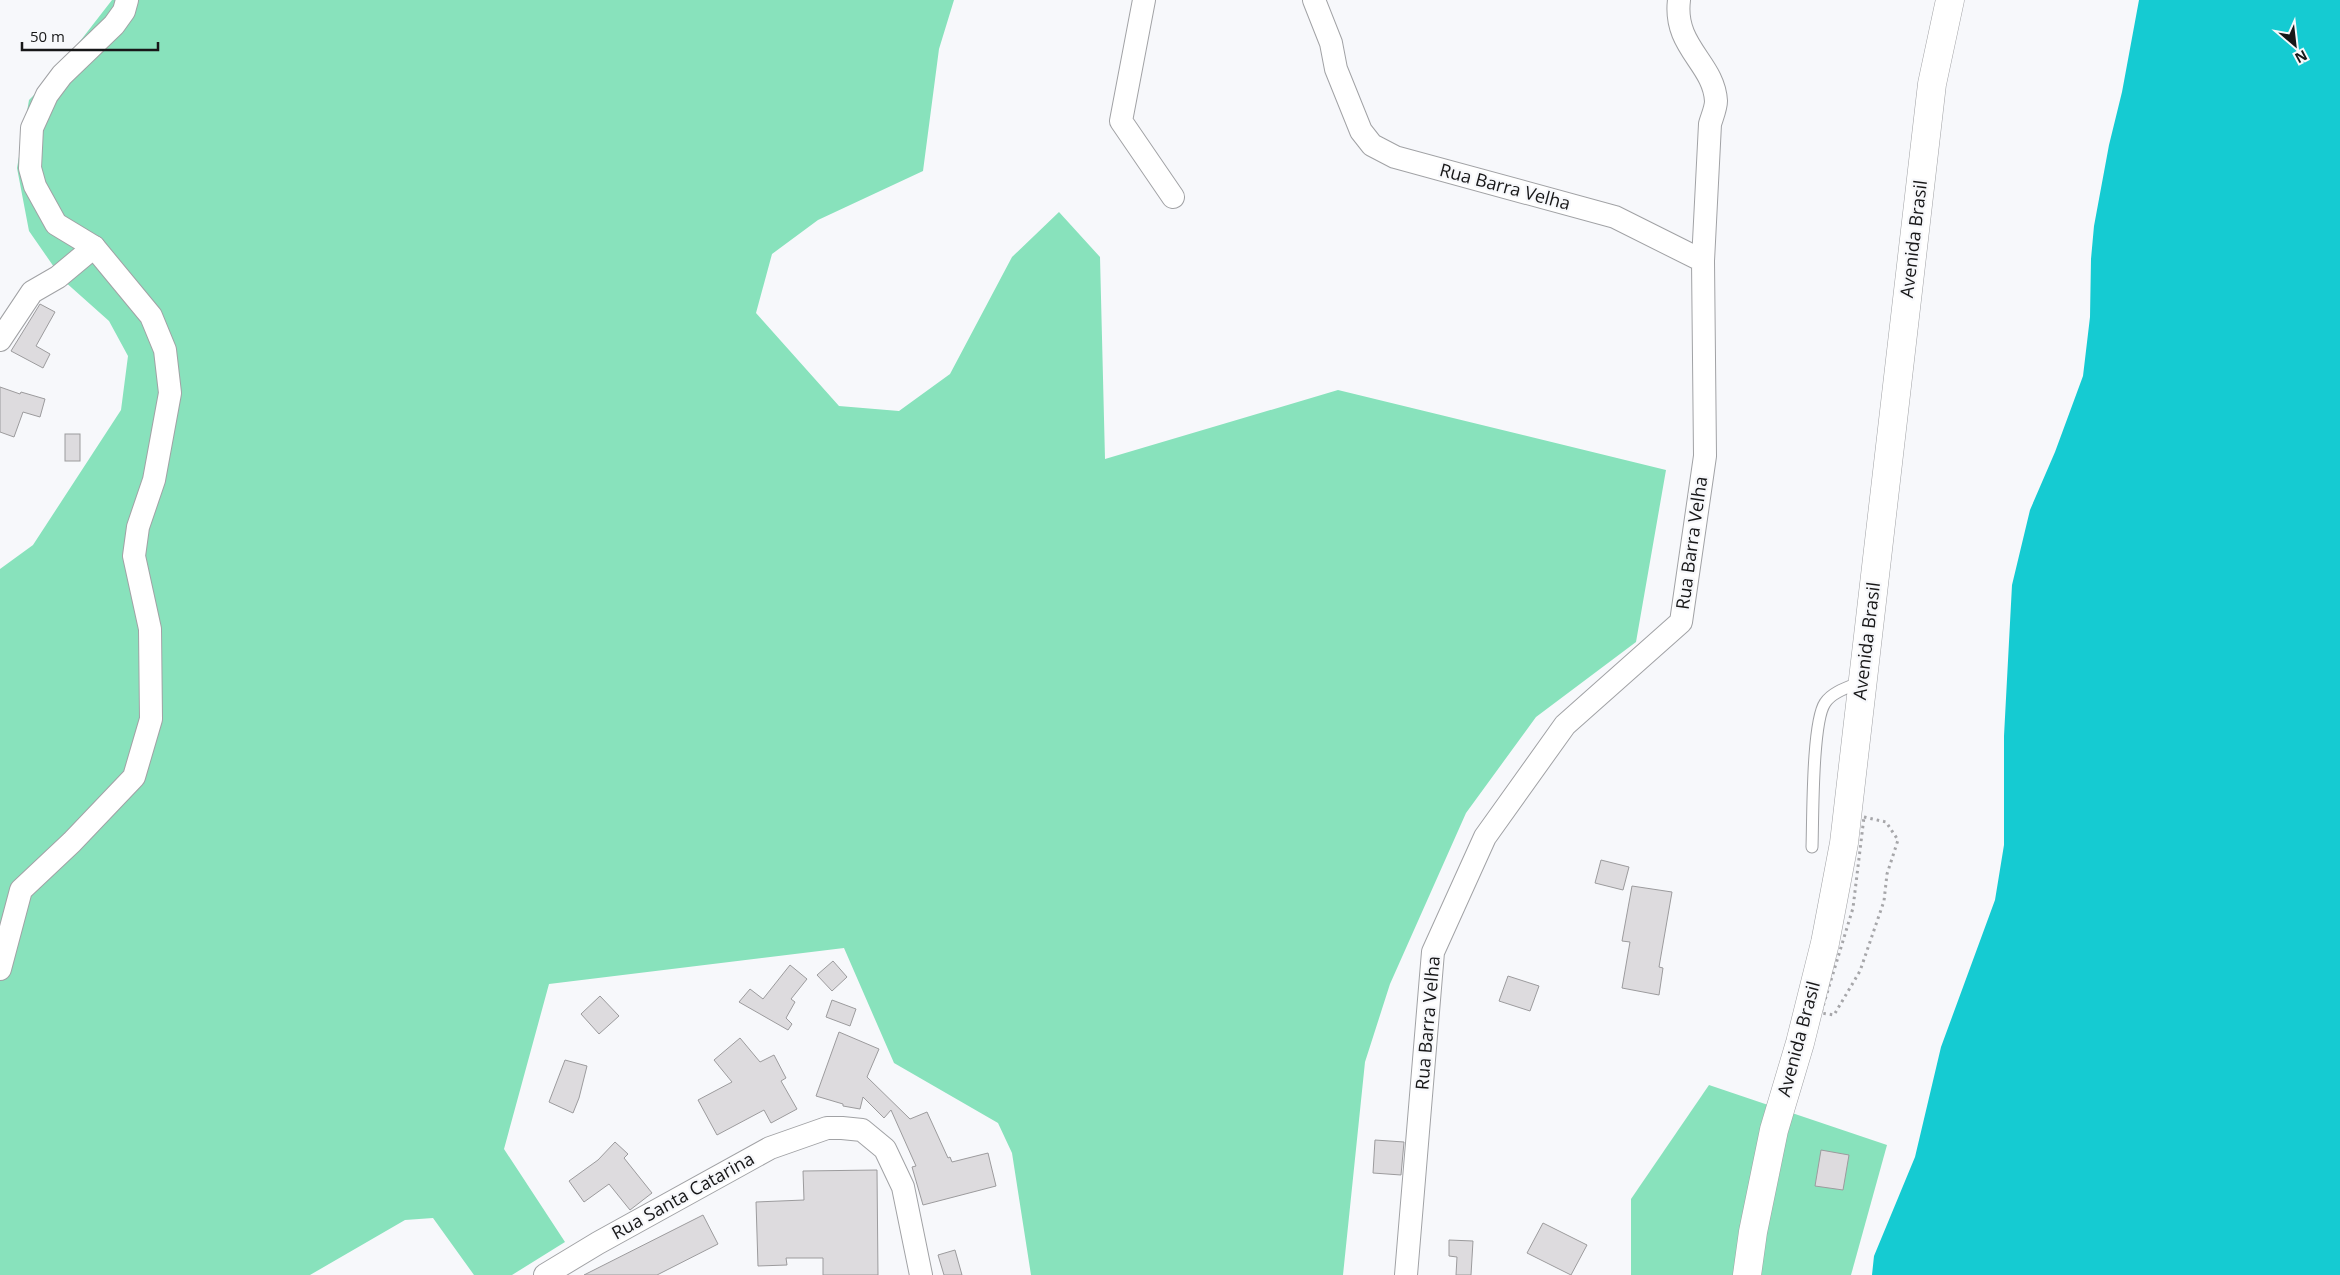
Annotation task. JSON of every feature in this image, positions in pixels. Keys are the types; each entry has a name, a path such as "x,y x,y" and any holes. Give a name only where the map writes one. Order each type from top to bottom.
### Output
{"main road":[{"name":"Avenida Brasil","path":"1748,1275 1753,1232 1774,1130 1800,1043 1825,943 1844,843 1932,84 1950,0"}],"street":[{"path":"0,969 21,890 72,842 134,777 151,719 150,629 134,556 138,527 154,480 170,393 165,350 151,316 94,247 56,224 35,186 30,168 32,128 47,95 62,75 114,26 124,11 127,0"},
{"path":"1143,0 1121,121 1173,197"},
{"name":"Rua Barra Velha","path":"1314,0 1332,43 1336,68 1361,131 1372,145 1395,156 1615,217 1704,261 1705,456 1681,622 1565,725 1485,837 1433,952 1406,1275"},
{"path":"1679,0 1678,9 1682,32 1688,45 1712,81 1716,102 1710,124 1704,261"},
{"path":"0,340 32,292 58,277 94,247"},
{"name":"Rua Santa Catarina","path":"545,1275 598,1243 770,1148 827,1128 862,1130 885,1149 903,1187 921,1275"}],"lane":[{"path":"1812,847 1817,723 1825,703 1836,693 1862,681"}],"path":[{"path":"1821,1013 1834,1015 1860,971 1884,901 1886,874 1898,840 1886,822 1864,817"}],"green space":[{"path":"112,0 954,0 939,49 923,171 818,220 772,254 756,313 839,406 899,411 950,374 1012,257 1059,212 1100,257 1105,459 1338,390 1666,470 1636,642 1536,717 1466,813 1390,984 1365,1062 1343,1275 1031,1275 1012,1153 998,1123 894,1063 844,948 549,984 504,1149 565,1242 512,1275 474,1275 433,1218 405,1220 310,1275 0,1275 0,569 33,545 121,410 128,356 109,321 63,280 29,231 17,168 29,100 53,76"},
{"path":"1709,1085 1887,1145 1851,1275 1631,1275 1631,1199"}],"water":[{"path":"2139,0 2340,0 2340,1275 1872,1275 1874,1256 1915,1157 1941,1047 1995,900 2004,845 2004,736 2012,585 2030,510 2055,452 2083,376 2090,317 2091,259 2094,226"}],"building":[{"path":"40,304 55,312 36,346 50,354 43,368 11,351"},
{"path":"0,387 20,394 21,392 45,399 40,417 23,412 14,437 0,432"},
{"path":"65,434 80,434 80,461 65,461"},
{"path":"1601,860 1629,867 1623,890 1595,883"},
{"path":"1632,886 1672,892 1659,967 1663,968 1659,995 1622,988 1630,942 1622,941"},
{"path":"833,961 847,977 832,991 817,975"},
{"path":"790,965 807,979 791,999 795,1002 786,1018 792,1024 788,1030 739,1002 750,989 763,999"},
{"path":"1508,976 1539,986 1530,1011 1499,1001"},
{"path":"600,996 619,1016 599,1034 581,1014"},
{"path":"832,1000 856,1009 850,1026 826,1017"},
{"path":"839,1032 879,1049 867,1077 910,1119 927,1112 948,1158 950,1157 952,1162 988,1153 996,1186 923,1205 912,1167 916,1166 891,1110 884,1118 863,1097 860,1109 843,1106 843,1104 816,1096"},
{"path":"740,1038 760,1062 774,1055 786,1078 781,1081 797,1109 771,1123 764,1110 717,1135 698,1100 732,1082 714,1060"},
{"path":"565,1060 587,1066 573,1113 549,1102"},
{"path":"1375,1140 1404,1142 1401,1175 1373,1173"},
{"path":"615,1142 628,1154 624,1158 652,1193 630,1210 609,1184 584,1202 569,1181 598,1160"},
{"path":"1821,1150 1849,1155 1843,1190 1815,1186"},
{"path":"877,1170 878,1275 823,1275 823,1258 786,1258 787,1265 758,1266 756,1202 804,1200 803,1171"},
{"path":"703,1215 718,1244 657,1275 584,1275"},
{"path":"1543,1223 1587,1245 1571,1275 1527,1253"},
{"path":"1449,1240 1473,1241 1471,1275 1456,1275 1457,1257 1449,1256"},
{"path":"955,1250 962,1275 944,1275 938,1255"}]}
